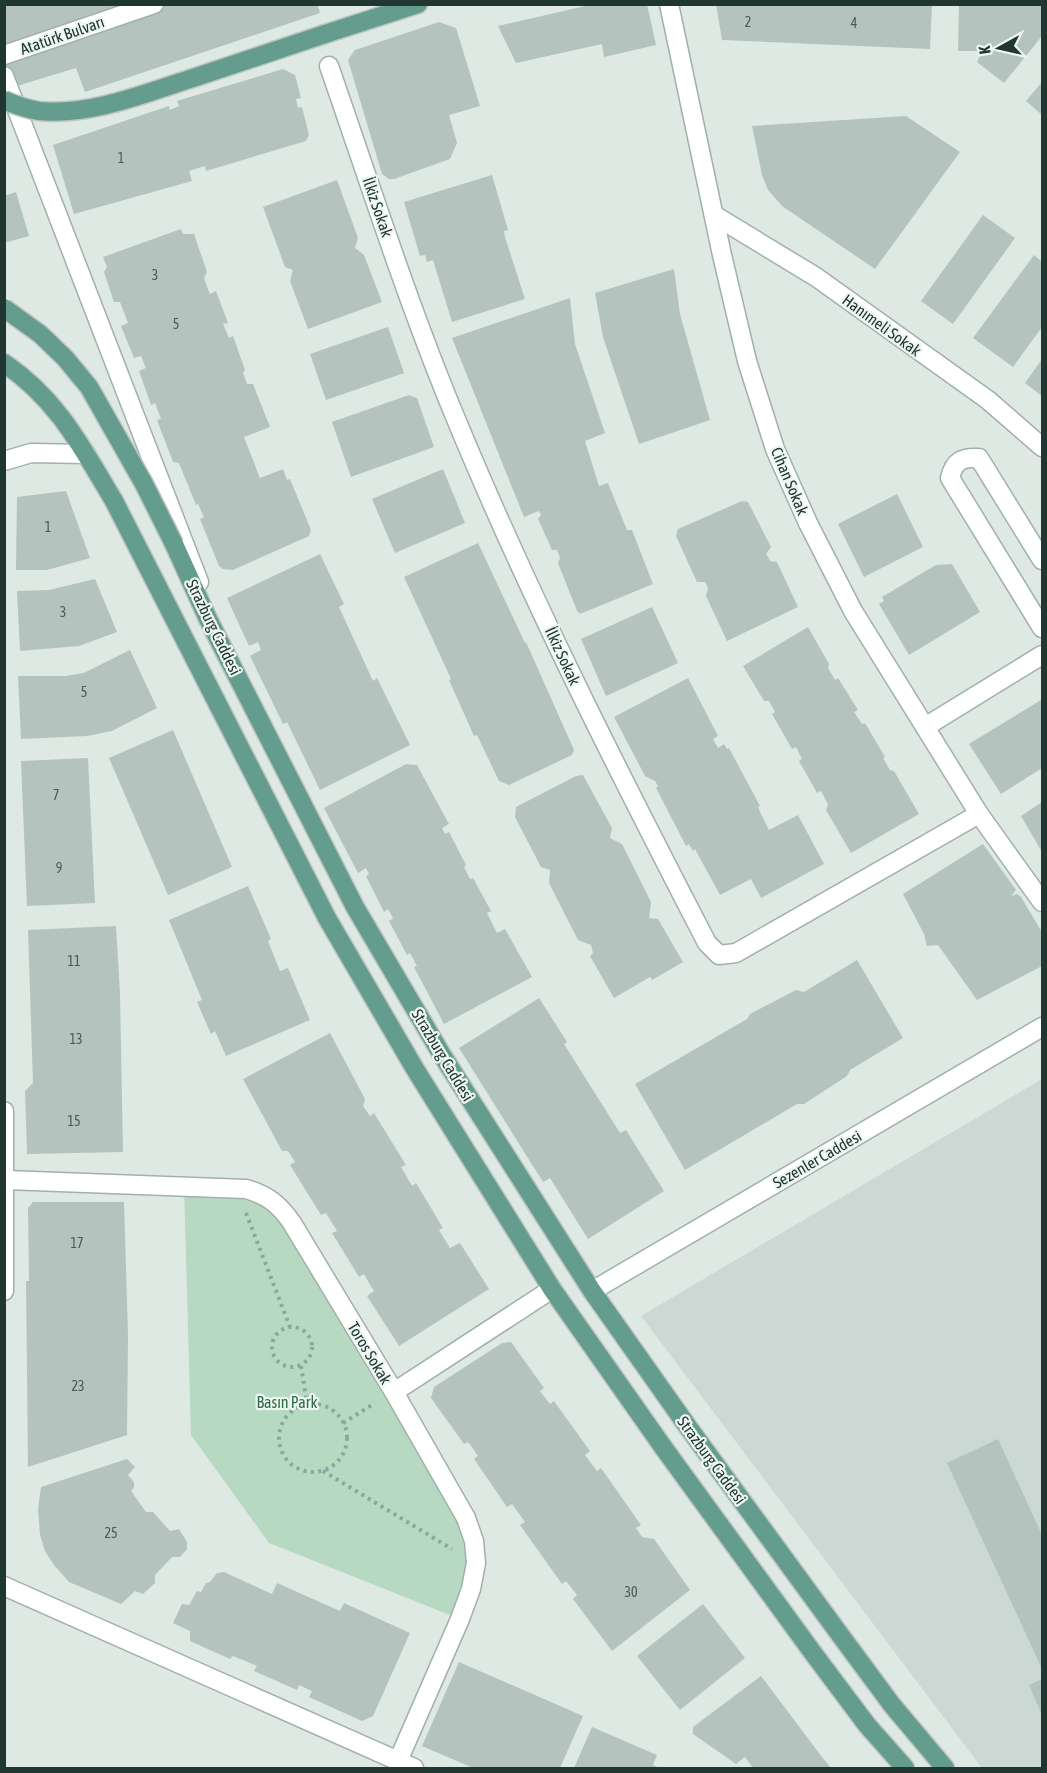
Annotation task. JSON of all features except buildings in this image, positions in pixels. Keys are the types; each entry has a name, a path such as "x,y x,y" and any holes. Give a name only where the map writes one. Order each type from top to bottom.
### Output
{"main road":[{"path":"4,100 38,111 93,107 137,96 418,4"},
{"name":"Strazburg Caddesi","path":"4,308 40,334 65,358 88,387 144,484 208,619 355,907 442,1055 592,1292 892,1705 945,1768"},
{"name":"Strazburg Caddesi","path":"4,363 22,375 64,419 114,501 327,918 415,1069 552,1289 663,1447 813,1653 867,1725 905,1768"}],"street":[{"name":"Atatürk Bulvarı","path":"4,55 154,4"},
{"name":"Cihan Sokak","path":"669,4 747,361 775,449 808,523 853,611 979,814 1042,902"},
{"name":"İlkiz Sokak","path":"329,66 410,298 455,418 504,530 607,749 707,944 719,955 736,953 979,814"},
{"path":"4,76 183,538 198,579 208,619"},
{"name":"Hanımeli Sokak","path":"714,215 816,277 988,400 1042,447"},
{"path":"4,460 31,453 86,454"},
{"path":"1042,560 979,458 969,457 959,460 950,478 1042,628"},
{"path":"925,727 1042,655"},
{"name":"Sezenler Caddesi","path":"592,1292 1042,1027"},
{"path":"4,1111 6,1180 4,1292"},
{"name":"Toros Sokak","path":"4,1586 406,1765 471,1588 476,1563 474,1541 466,1518 394,1392 282,1209 270,1198 237,1189 6,1180"},
{"path":"394,1392 552,1289"}],"path":[{"path":"237,1189 290,1327"},
{"path":"290,1327 304,1330 312,1341 312,1354 301,1366 291,1368 278,1362 272,1351 272,1344 278,1332 290,1327"},
{"path":"301,1366 308,1404"},
{"path":"344,1423 394,1392"},
{"path":"308,1404 328,1407 344,1423 347,1434 342,1456 323,1471 300,1470 290,1464 282,1454 279,1433 282,1423 288,1414 297,1408 308,1404"},
{"path":"323,1471 476,1563"}],"shaded area":[{"path":"1042,1079 1042,1768 982,1768 641,1316"}],"green space":[{"name":"Basın Park","path":"184,1186 270,1199 474,1541 460,1619 269,1543 191,1435"}]}
